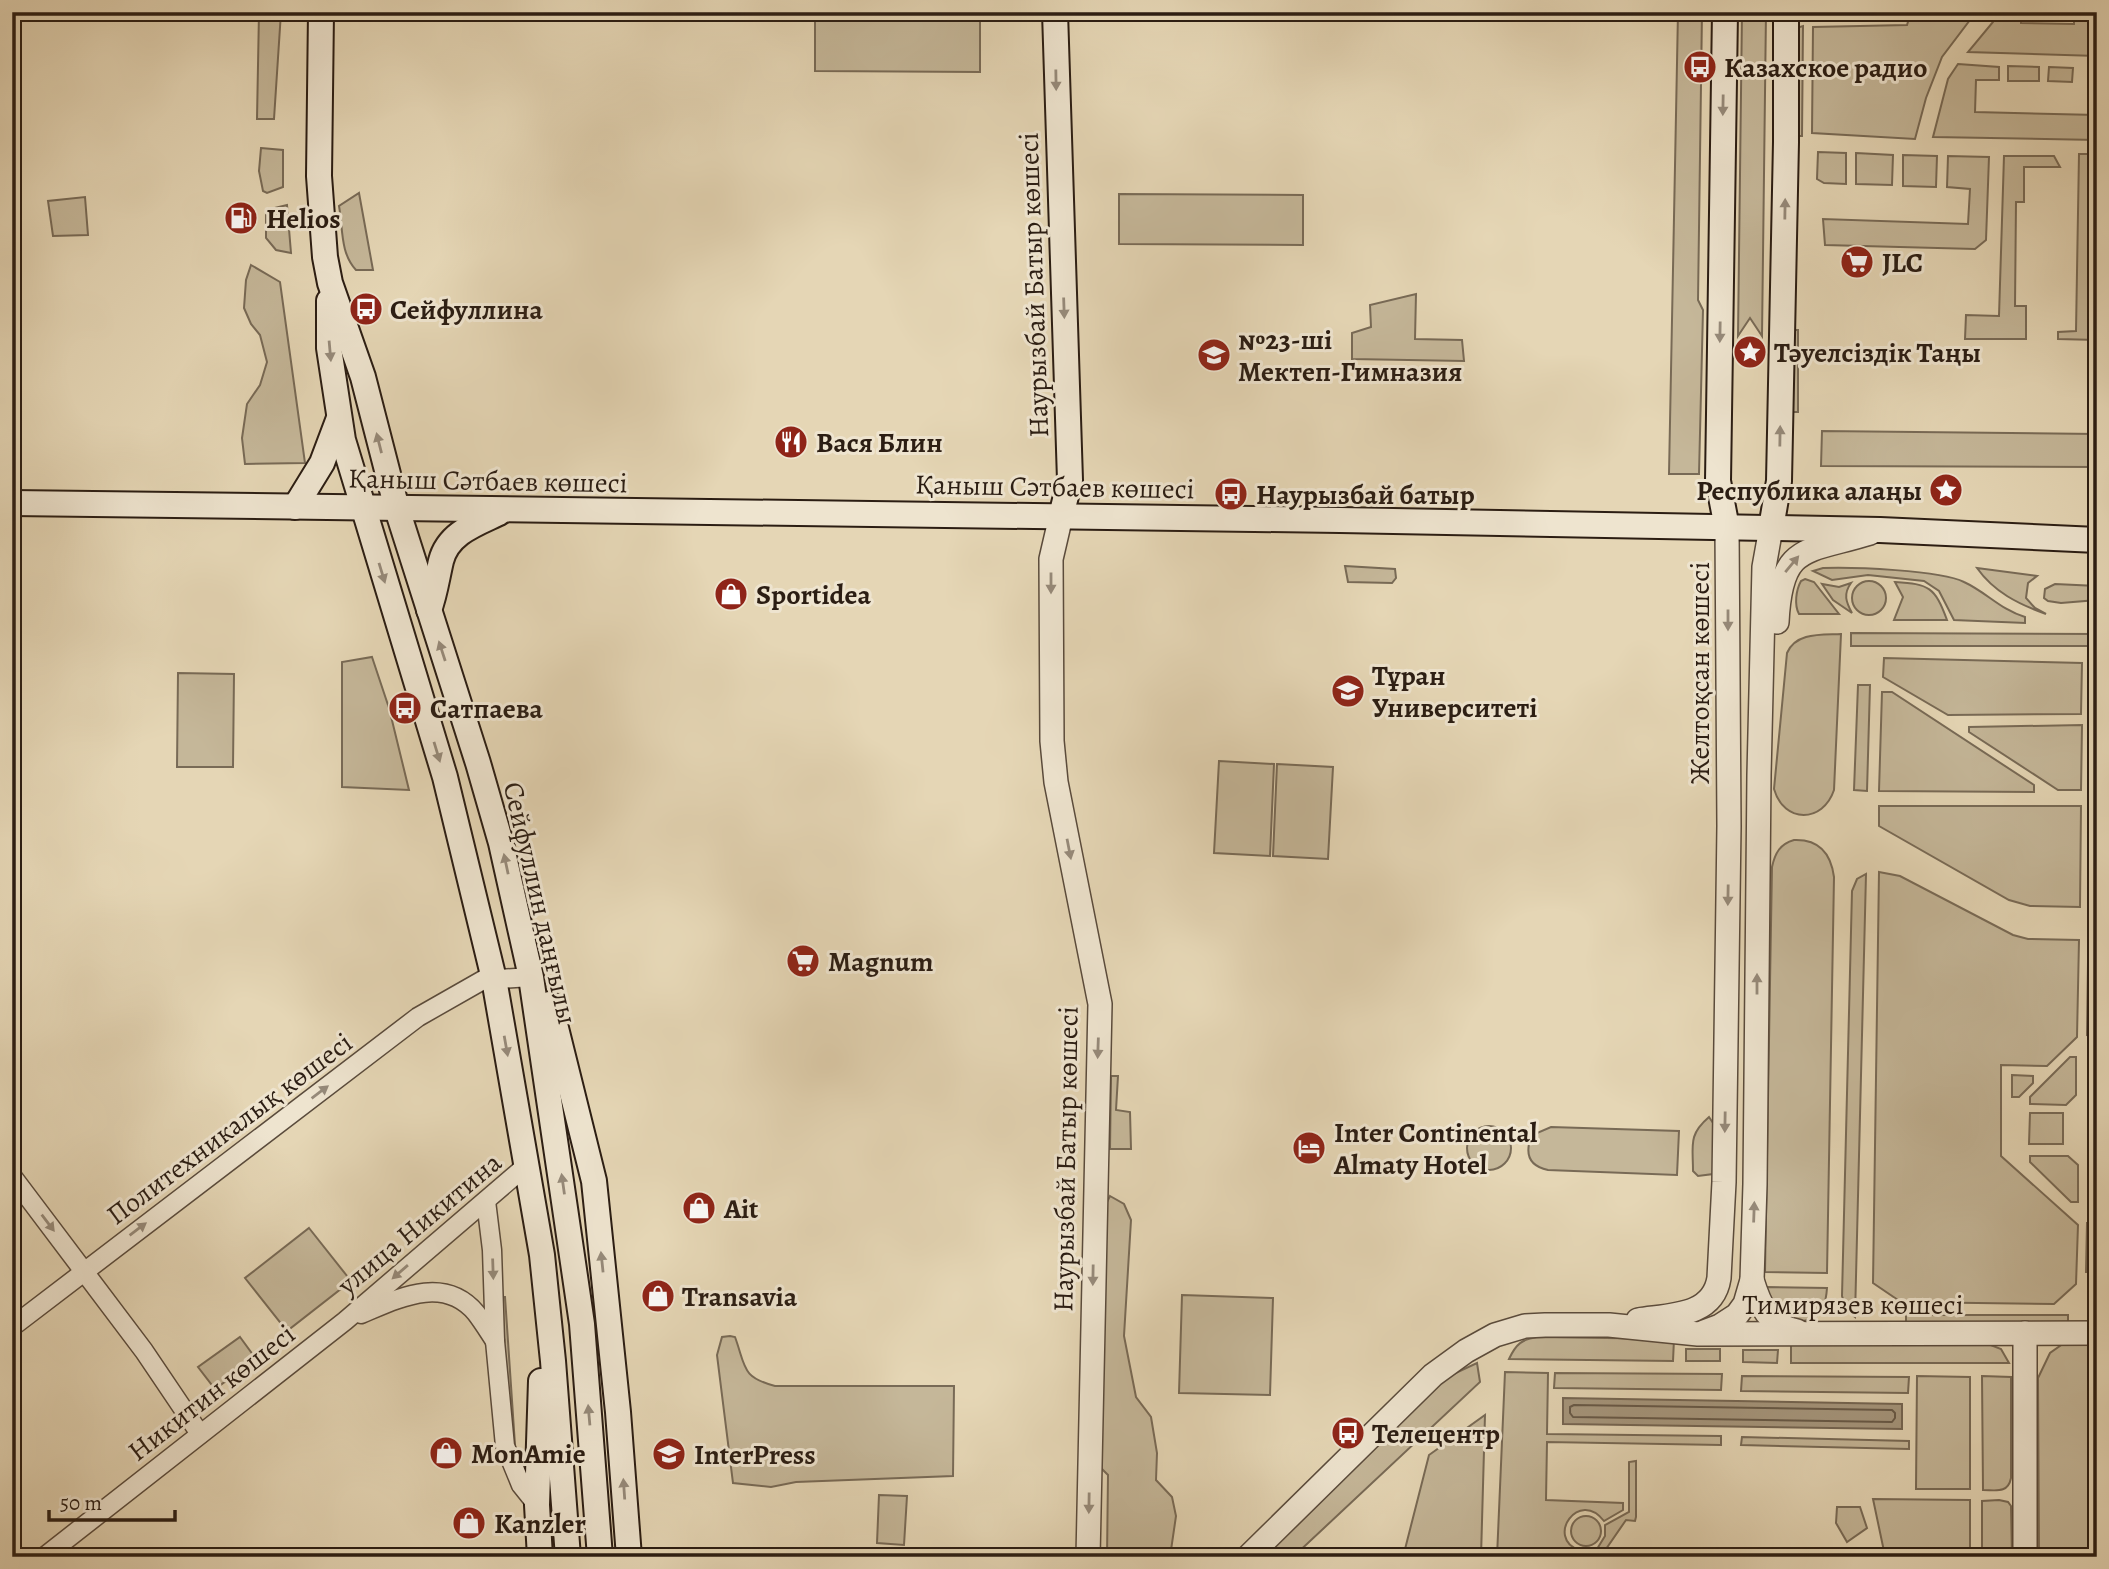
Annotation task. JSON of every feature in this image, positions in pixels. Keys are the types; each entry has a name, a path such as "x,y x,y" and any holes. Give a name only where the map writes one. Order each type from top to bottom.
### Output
{"main road":[{"name":"Сейфуллин даңғылы","path":"321,12 320,176 325,257 330,283 363,377 397,509 501,843 531,977 582,1324 600,1557"},
{"name":"Наурызбай Батыр көшесі","path":"1055,12 1070,480 1062,516"},
{"name":"Желтоқсан көшесі","path":"1725,12 1718,481 1727,528"},
{"path":"1772,528 1779,481 1786,12"},
{"name":"Сейфуллин даңғылы","path":"330,283 329,348 339,418 362,508 444,777 527,1165 542,1255 568,1557"},
{"path":"295,508 322,463 339,418"},
{"name":"Қаныш Сәтбаев көшесі","path":"12,503 1772,528 2097,540"},
{"path":"429,610 435,595 441,559 447,547 457,535 504,510"},
{"path":"513,901 544,982 594,1181 618,1412 629,1557"},
{"path":"540,1557 537,1505 542,1255"}],"street":[{"name":"Наурызбай Батыр көшесі","path":"1062,516 1051,559 1052,741 1056,782 1100,1004 1088,1557"},
{"name":"Желтоқсан көшесі","path":"1682,1313 1697,1310 1709,1301 1717,1291 1719,1278 1724,1169 1729,827 1727,528"},
{"path":"1698,1334 1720,1326 1737,1315 1745,1304 1752,1280 1764,567 1772,528"},
{"path":"1759,775 1778,603 1784,574 1802,553 1880,530"},
{"path":"1729,827 1759,828"},
{"path":"488,980 531,977"},
{"name":"Политехникалық көшесі","path":"12,1327 418,1017 488,980"},
{"name":"улица Никитина","path":"345,1321 527,1165"},
{"path":"12,1176 144,1352 200,1434"},
{"path":"486,1201 492,1250 495,1341 505,1446 521,1485 537,1505"},
{"path":"1752,1280 1764,1313 1774,1322 1784,1328 1820,1335"},
{"path":"345,1321 421,1292 446,1293 460,1299 476,1313 495,1341"},
{"name":"Тимирязев көшесі","path":"1609,1325 1682,1313"},
{"name":"Никитин көшесі","path":"44,1557 345,1321"},
{"name":"Тимирязев көшесі","path":"1248,1557 1433,1376 1466,1351 1495,1335 1525,1326 1609,1325 1698,1334 2097,1333"},
{"path":"2025,1333 2025,1557"}],"shaded area":[{"path":"259,12 281,12 274,119 257,119"},
{"path":"815,12 980,12 980,72 815,71"},
{"path":"1678,12 1702,12 1698,300 1703,310 1699,474 1669,474"},
{"path":"1742,12 1766,12 1762,336 1750,318 1738,336"},
{"path":"1911,12 1976,12 1942,57 1926,98 1915,139 1812,133 1813,27 1907,25"},
{"path":"1996,12 2021,12 2021,23 2074,24 2074,12 2097,12 2097,56 1968,52 1993,22"},
{"path":"1803,26 1802,136 1791,136 1793,29"},
{"path":"1958,64 1999,67 1999,80 1976,80 1975,112 2097,115 2097,140 1933,137 1948,79"},
{"path":"2008,66 2039,67 2039,81 2008,81"},
{"path":"2049,67 2073,68 2072,82 2048,81"},
{"path":"261,148 283,150 283,187 267,193 263,191 259,171"},
{"path":"1818,152 1846,153 1846,184 1824,183 1817,179"},
{"path":"1856,153 1893,155 1892,185 1856,184"},
{"path":"2079,154 2097,154 2097,340 2058,339 2058,332 2076,331"},
{"path":"1903,155 1937,156 1936,187 1903,186"},
{"path":"1948,156 1989,157 1986,240 1975,249 1825,245 1823,219 1968,224 1970,189 1947,187"},
{"path":"2004,156 2054,156 2060,167 2024,167 2024,202 2016,202 2015,306 2026,306 2026,339 1965,339 1966,315 1999,316"},
{"path":"359,193 373,270 356,270 347,256 343,240 339,206"},
{"path":"1119,194 1303,195 1303,245 1119,244"},
{"path":"85,197 88,235 53,236 48,201"},
{"path":"287,205 291,253 276,250 266,238 266,210"},
{"path":"251,265 280,282 305,463 245,464 242,438 247,404 260,385 267,362 260,335 251,324 244,308 246,280"},
{"path":"1416,294 1415,339 1462,340 1464,361 1352,359 1352,333 1371,327 1370,305"},
{"path":"1791,330 1798,330 1798,412 1789,412"},
{"path":"1822,431 2097,434 2097,467 1821,466"},
{"path":"1345,566 1395,569 1396,578 1392,583 1348,582"},
{"path":"1823,568 1895,570 1952,578 1972,586 2008,610 2025,617 2025,623 1954,620 1939,591 1924,581 1868,575 1832,580 1813,571"},
{"path":"1977,568 2037,576 2028,583 2026,598 2035,608 2046,614 2007,596 1991,584"},
{"path":"1805,579 1814,582 1839,614 1799,614 1797,593 1801,581"},
{"path":"1869,581 1881,586 1886,598 1881,610 1869,615 1857,610 1852,598 1857,586"},
{"path":"1895,582 1916,584 1929,589 1939,600 1947,620 1894,620 1903,597"},
{"path":"1851,583 1846,598 1852,613 1833,600 1822,584 1839,587"},
{"path":"2055,584 2097,586 2097,600 2061,603 2048,601 2044,598 2045,589"},
{"path":"1851,633 2097,634 2097,646 1851,646"},
{"path":"1841,634 1834,790 1821,809 1804,815 1794,813 1786,809 1774,789 1787,653 1791,646 1803,638"},
{"path":"372,657 389,708 409,790 342,787 342,662"},
{"path":"1884,658 2082,663 2081,714 1948,715 1883,677"},
{"path":"178,673 234,674 233,767 177,767"},
{"path":"1858,685 1870,685 1867,791 1854,790"},
{"path":"1882,692 1892,692 2034,785 2034,792 1879,791"},
{"path":"2082,725 2081,790 2058,790 1969,732 1969,727"},
{"path":"1219,761 1274,764 1270,856 1214,853"},
{"path":"1277,764 1333,767 1328,859 1273,856"},
{"path":"1879,806 2081,806 2080,907 2030,906 2009,900 1879,826"},
{"path":"1794,840 1817,845 1827,855 1834,877 1827,1273 1765,1272 1772,867 1779,850"},
{"path":"1879,872 1900,876 2013,935 2028,939 2079,940 2077,1037 2047,1066 2001,1065 2001,1156 2078,1225 2076,1284 2054,1304 1901,1302 1873,1283"},
{"path":"1866,874 1855,1317 1847,1311 1842,1296 1852,891 1857,879"},
{"path":"2088,962 2097,962 2097,1036 2087,1035"},
{"path":"2070,1057 2076,1057 2076,1095 2066,1105 2030,1104 2030,1097"},
{"path":"2012,1075 2033,1076 2033,1083 2019,1097 2012,1097"},
{"path":"1111,1076 1118,1076 1116,1110 1130,1112 1131,1149 1110,1149"},
{"path":"2030,1113 2063,1113 2063,1144 2029,1144"},
{"path":"1709,1117 1713,1123 1713,1174 1698,1176 1693,1171 1693,1141 1702,1123"},
{"path":"1489,1126 1504,1133 1511,1148 1504,1163 1489,1170 1474,1163 1467,1148 1474,1133"},
{"path":"1551,1127 1679,1131 1677,1175 1543,1169 1530,1158 1528,1149 1537,1133"},
{"path":"2030,1156 2068,1156 2078,1165 2078,1202 2071,1202 2030,1162"},
{"path":"1110,1196 1124,1204 1131,1220 1124,1336 1136,1397 1151,1417 1157,1453 1156,1480 1172,1497 1176,1516 1170,1557 1107,1557 1108,1475 1099,1466 1103,1210"},
{"path":"2087,1223 2097,1223 2097,1272 2086,1272"},
{"path":"309,1228 351,1281 287,1331 245,1278"},
{"path":"1766,1287 1827,1288 1820,1313 1809,1320 1793,1321 1783,1319 1767,1297"},
{"path":"1182,1295 1273,1298 1270,1395 1179,1393"},
{"path":"496,1297 505,1297 515,1445 513,1458"},
{"path":"1906,1315 2068,1315 2068,1323 1906,1323"},
{"path":"240,1337 256,1359 215,1389 198,1367"},
{"path":"722,1337 735,1337 750,1374 775,1386 954,1386 953,1476 796,1482 771,1487 733,1483 717,1355"},
{"path":"1538,1337 1674,1339 1673,1361 1509,1359 1520,1343"},
{"path":"1791,1341 1983,1342 2001,1349 2009,1363 1791,1363"},
{"path":"2067,1341 2097,1341 2097,1557 2039,1557 2038,1378 2050,1353"},
{"path":"1686,1349 1720,1349 1720,1361 1686,1361"},
{"path":"1743,1350 1778,1350 1777,1363 1743,1362"},
{"path":"1477,1363 1480,1382 1293,1557 1260,1557 1447,1377"},
{"path":"1505,1372 1548,1373 1547,1434 1721,1436 1721,1445 1547,1442 1546,1500 1623,1503 1623,1510 1604,1521 1594,1512 1585,1510 1576,1513 1565,1527 1569,1544 1585,1552 1607,1553 1607,1557 1497,1557"},
{"path":"1555,1373 1722,1374 1721,1390 1554,1388"},
{"path":"1742,1376 1909,1377 1908,1393 1741,1391"},
{"path":"1917,1376 1970,1377 1970,1489 1916,1489"},
{"path":"1982,1376 2011,1377 2011,1478 2007,1487 2000,1490 1983,1490"},
{"path":"1485,1415 1481,1557 1403,1557 1429,1455"},
{"path":"1742,1437 1909,1441 1909,1449 1741,1445"},
{"path":"1636,1461 1635,1521 1626,1520 1606,1549 1597,1549 1605,1536 1605,1525 1629,1512 1629,1462"},
{"path":"879,1495 907,1496 904,1545 877,1543"},
{"path":"1873,1499 1970,1500 1970,1557 1885,1556"},
{"path":"1982,1501 2008,1502 2011,1506 2012,1557 1982,1557"},
{"path":"1837,1507 1860,1507 1867,1528 1847,1542 1836,1523"},
{"path":"1586,1516 1597,1520 1601,1531 1597,1542 1586,1546 1575,1542 1571,1531 1575,1520"}],"water":[{"path":"1563,1398 1902,1404 1902,1429 1563,1424"}],"place":[{"name":"Казахское радио","path":"1700,67"},
{"name":"Helios","path":"241,218"},
{"name":"JLC","path":"1857,262"},
{"name":"Сейфуллина","path":"366,309"},
{"name":"Тәуелсіздік Таңы","path":"1750,352"},
{"name":"№23-ші Мектеп-Гимназия","path":"1214,355"},
{"name":"Вася Блин","path":"791,442"},
{"name":"Республика алаңы","path":"1946,490"},
{"name":"Наурызбай батыр","path":"1231,494"},
{"name":"Sportidea","path":"731,594"},
{"name":"Тұран Университеті","path":"1348,691"},
{"name":"Сатпаева","path":"405,708"},
{"name":"Magnum","path":"803,961"},
{"name":"Inter Continental Almaty Hotel","path":"1309,1148"},
{"name":"Ait","path":"699,1208"},
{"name":"Transavia","path":"658,1296"},
{"name":"Телецентр","path":"1348,1433"},
{"name":"MonAmie","path":"446,1453"},
{"name":"InterPress","path":"669,1454"},
{"name":"Kanzler","path":"469,1523"}]}
